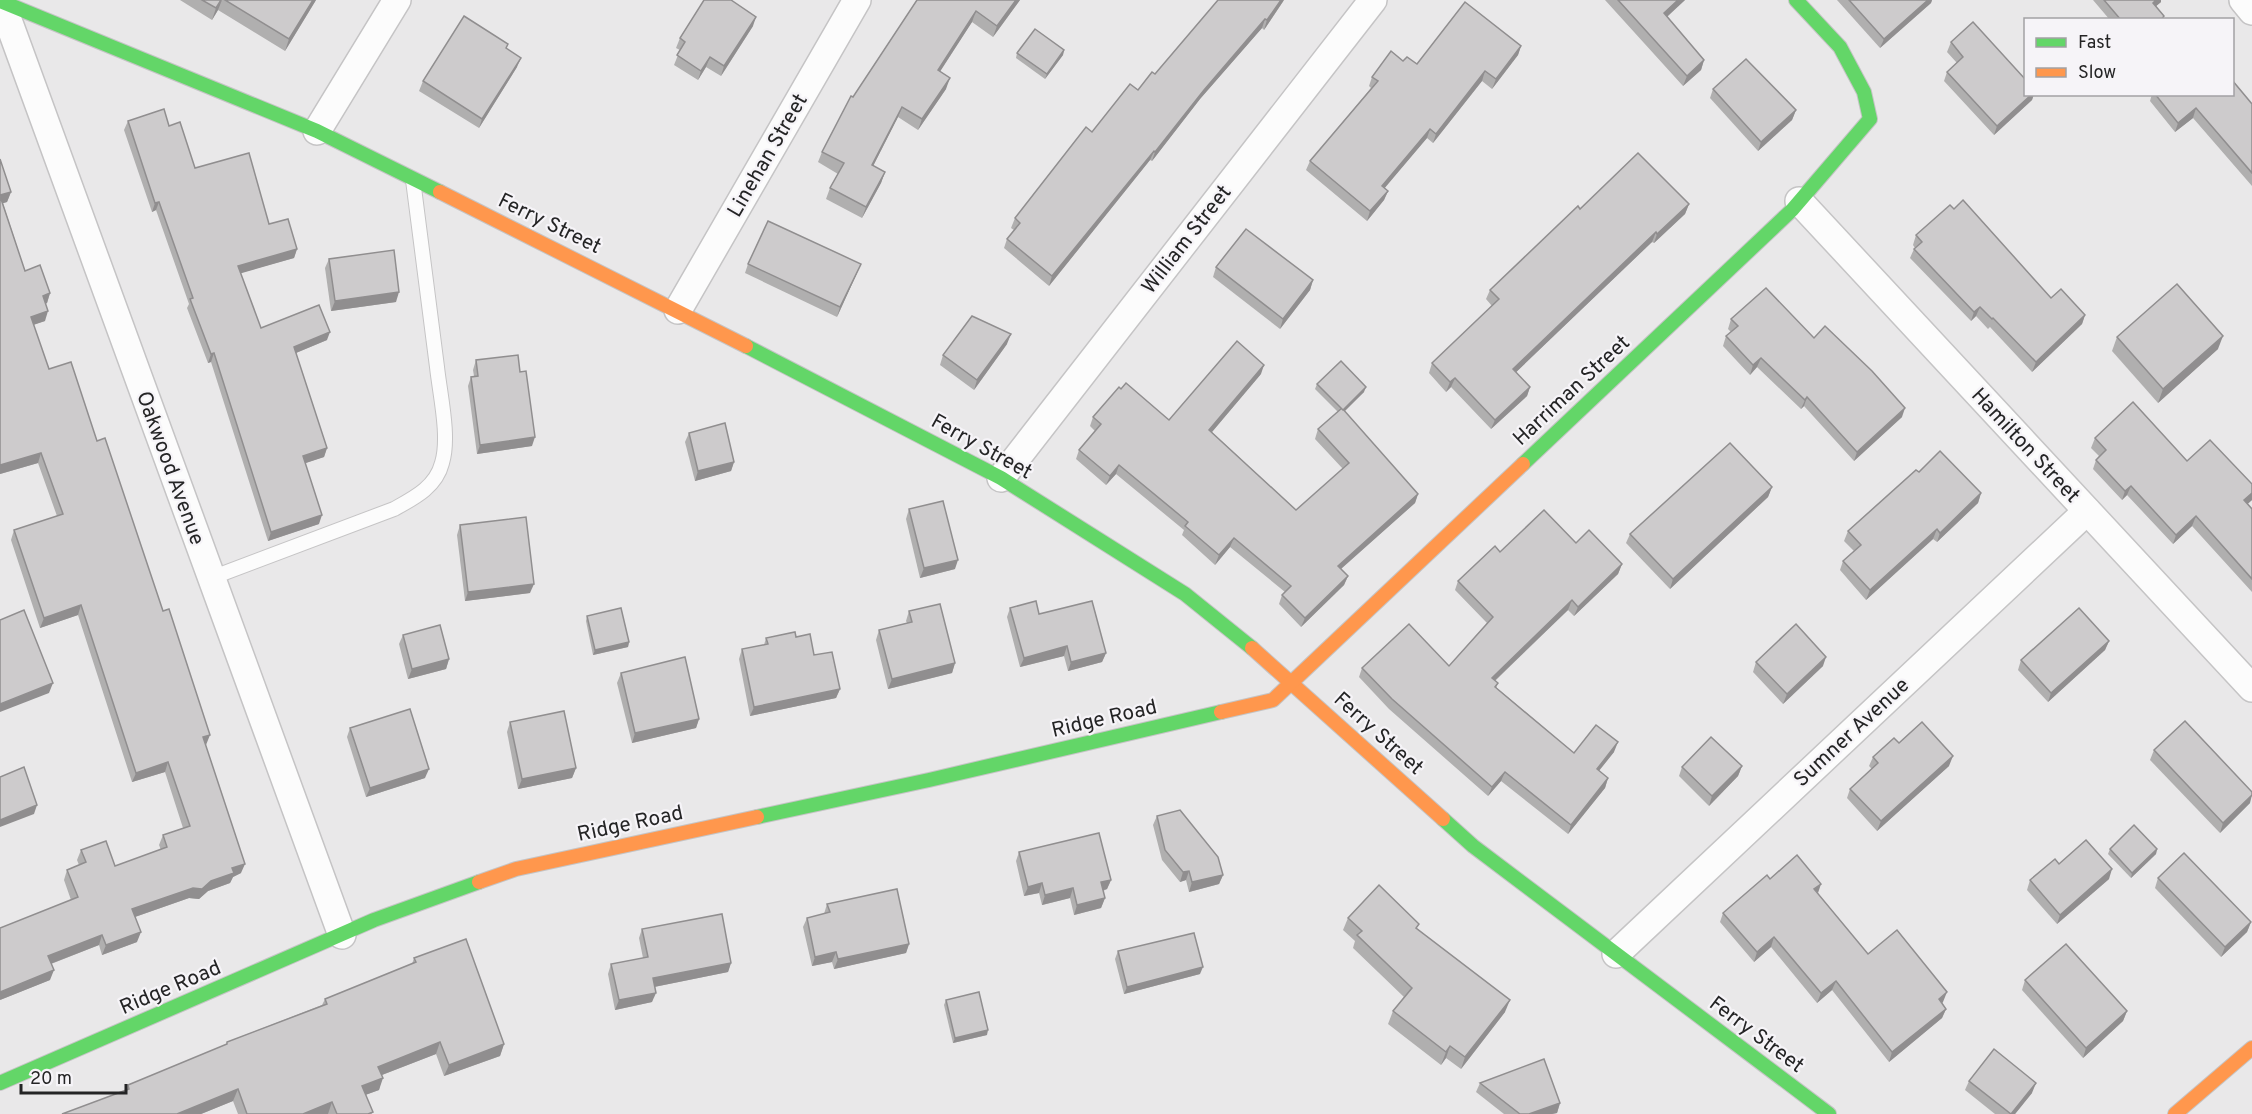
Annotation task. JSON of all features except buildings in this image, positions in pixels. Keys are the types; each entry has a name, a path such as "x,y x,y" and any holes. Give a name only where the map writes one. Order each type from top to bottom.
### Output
{"street":[{"path":"317,131 398,0"},
{"name":"Linehan Street","path":"678,310 857,0"},
{"name":"William Street","path":"1001,478 1373,0"},
{"name":"Harriman Street","path":"1292,682 1799,201 1870,119 1864,92 1840,47 1796,0"},
{"path":"2243,0 2252,11"},
{"name":"Ferry Street","path":"1,1 317,131 678,310 1001,478 1185,594 1292,682 1473,846 1829,1114"},
{"name":"Oakwood Avenue","path":"1,1 342,935"},
{"name":"Hamilton Street","path":"1799,201 2252,688"},
{"name":"Sumner Avenue","path":"1616,954 2087,511"},
{"name":"Ridge Road","path":"0,1083 374,920 516,869 929,780 1273,700 1292,682"},
{"path":"2175,1114 2252,1048"}],"lane":[{"path":"212,578 394,509 431,485 442,465 445,447 442,412 413,178"}],"traffic: fast":[{"path":"1523,464 1792,210 1870,119 1864,92 1840,47 1796,0"},
{"path":"0,1 317,131 440,192"},
{"path":"746,346 1001,478 1185,594 1252,648"},
{"path":"757,817 929,780 1221,712"},
{"path":"1443,819 1473,846 1829,1114"},
{"path":"0,1083 374,920 479,882"}],"traffic: slow":[{"path":"440,192 746,346"},
{"path":"1221,712 1273,700 1523,464"},
{"path":"1252,648 1443,819"},
{"path":"479,882 516,869 757,817"},
{"path":"2175,1114 2252,1048"}]}
